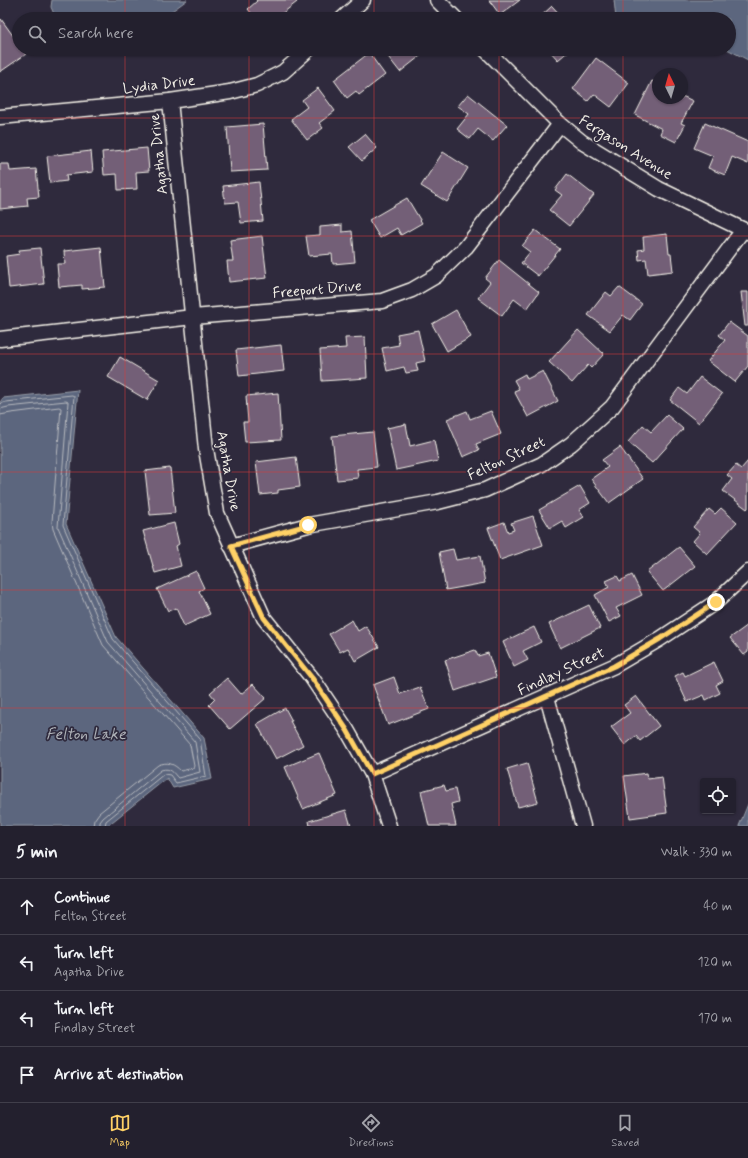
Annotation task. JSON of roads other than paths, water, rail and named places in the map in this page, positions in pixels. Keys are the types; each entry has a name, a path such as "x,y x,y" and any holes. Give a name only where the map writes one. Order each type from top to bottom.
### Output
{"street":[{"path":"350,12 363,0"},
{"path":"437,0 449,12"},
{"name":"Lydia Drive","path":"0,117 170,101 230,92 257,85 283,72 301,56"},
{"name":"Fergason Avenue","path":"492,56 560,124 582,142 659,189 745,231"},
{"name":"Agatha Drive","path":"170,101 206,449 217,513 264,618 312,678 347,730 372,774 389,826"},
{"name":"Freeport Drive","path":"0,339 193,317 382,301 412,290 436,276 466,247 560,124"},
{"name":"Felton Street","path":"231,546 308,525 438,502 485,490 542,464 571,444 612,408 745,231"},
{"name":"Findlay Street","path":"372,774 614,666 660,639 716,602 748,572"},
{"path":"547,697 583,826"}],"water":[{"path":"52,0 187,0 171,12 53,12 51,7"},
{"path":"614,0 748,0 748,60 736,54 736,12 615,12"},
{"name":"Felton Lake","path":"78,390 66,524 116,637 204,738 212,779 173,788 167,778 107,826 0,826 0,402 3,398"},
{"path":"748,804 748,826 739,826"}]}
